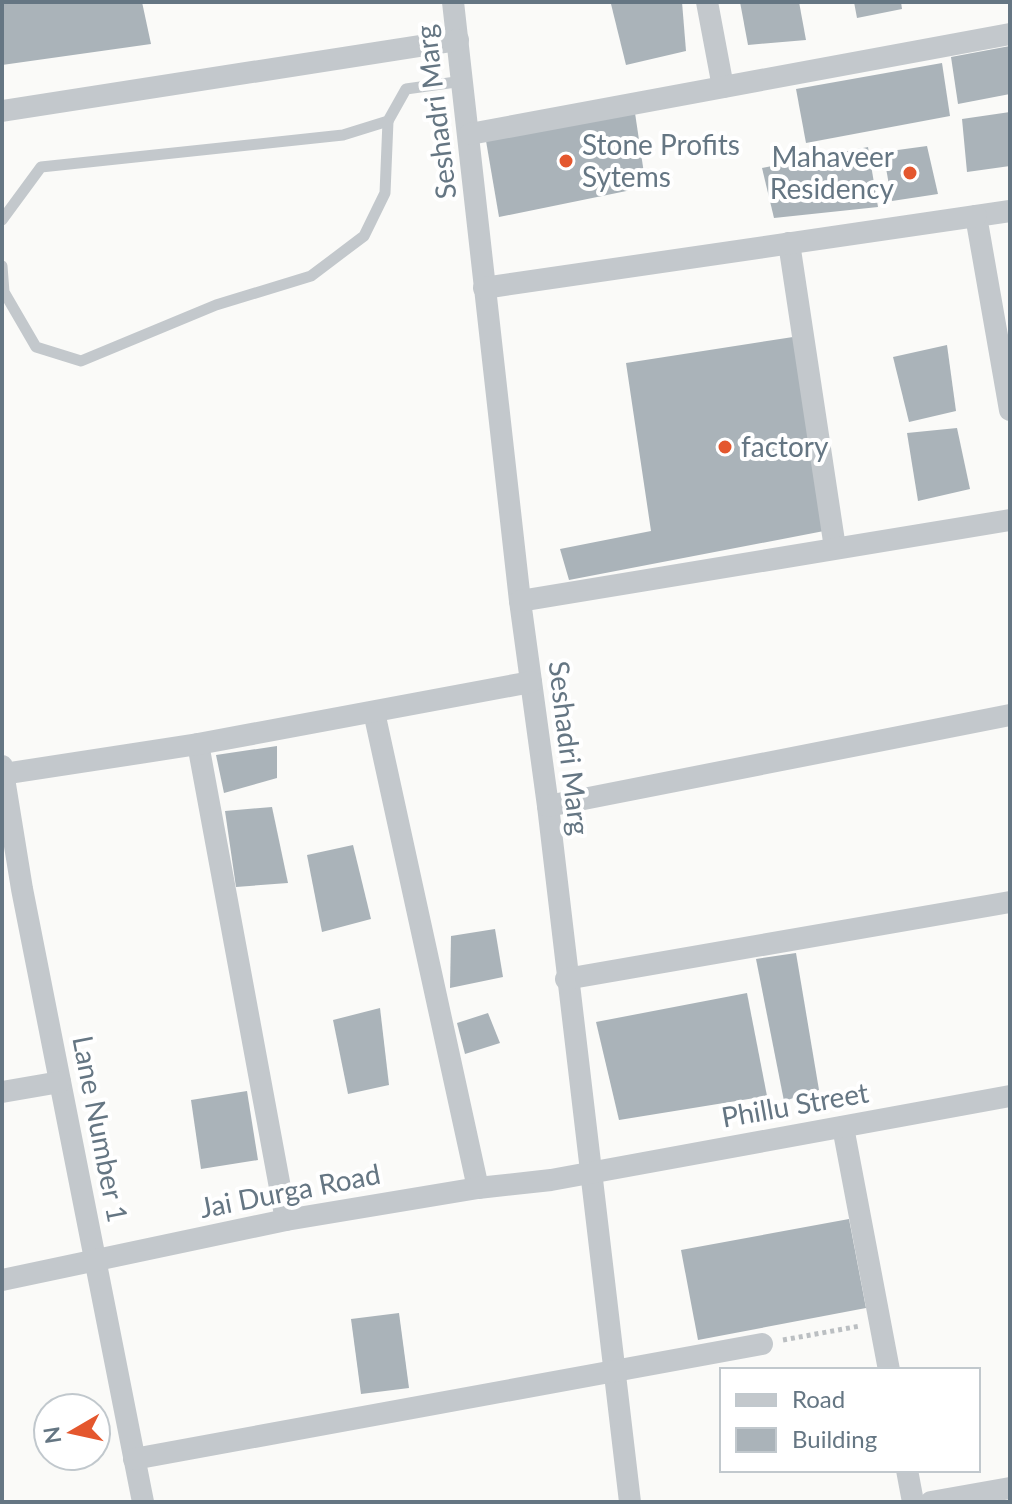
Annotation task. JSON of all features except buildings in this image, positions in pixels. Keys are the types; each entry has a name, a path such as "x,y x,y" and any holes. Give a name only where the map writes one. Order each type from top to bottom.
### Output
{"street":[{"name":"Seshadri Marg","path":"453,2 520,601 548,806 630,1502"},
{"path":"707,2 723,87"},
{"path":"470,134 1010,34"},
{"path":"2,111 458,40"},
{"path":"484,288 1010,211"},
{"path":"976,216 1010,410"},
{"path":"789,243 835,548"},
{"path":"520,601 1010,520"},
{"path":"3,770 198,744 531,682"},
{"path":"374,712 478,1188"},
{"path":"548,806 1010,715"},
{"path":"198,744 286,1220"},
{"name":"Lane Number 1","path":"3,770 12,891 60,1082 143,1502"},
{"path":"566,979 1010,902"},
{"path":"2,1092 60,1082"},
{"name":"Phillu Street","path":"591,1173 1010,1096"},
{"path":"843,1127 889,1368"},
{"name":"Jai Durga Road","path":"2,1280 286,1220 591,1173"},
{"path":"134,1459 762,1344"},
{"path":"907,1472 913,1502"},
{"path":"931,1502 1010,1488"}],"lane":[{"path":"2,266 4,292 36,347 81,361 216,305 311,276 364,236 385,193 388,121 406,89 464,81"},
{"path":"2,220 41,167 343,135 388,121"}],"path":[{"path":"762,1344 880,1322"}],"place":[{"name":"Stone Profits Sytems","path":"566,161"},
{"name":"Mahaveer Residency","path":"910,173"},
{"name":"factory","path":"725,447"}]}
